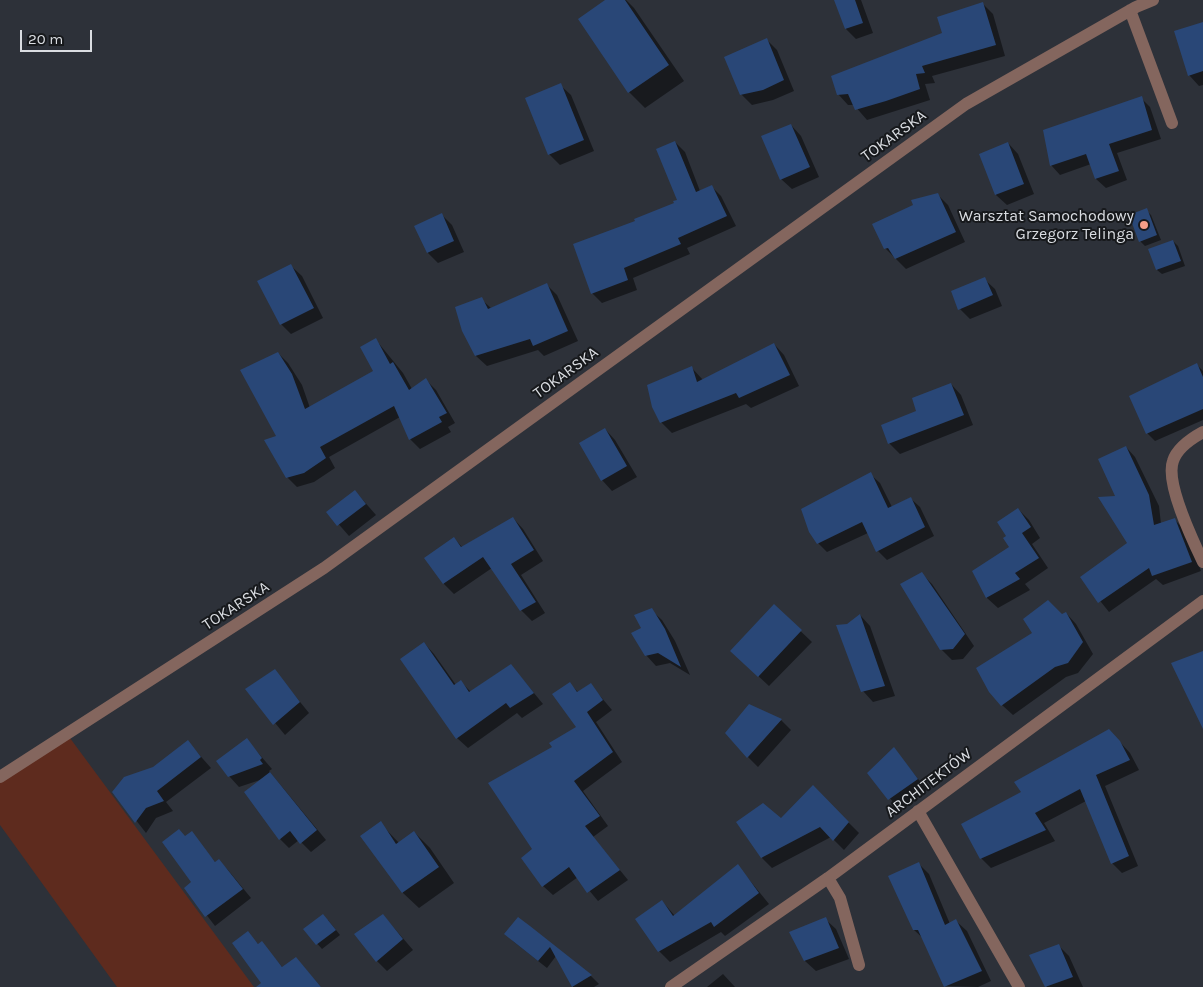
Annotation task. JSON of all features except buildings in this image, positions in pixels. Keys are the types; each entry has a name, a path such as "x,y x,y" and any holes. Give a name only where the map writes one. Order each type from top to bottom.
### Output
{"street":[{"name":"TOKARSKA","path":"0,777 324,568 966,104 1130,10 1153,0"},
{"path":"1130,10 1172,123"},
{"path":"1203,432 1188,442 1176,454 1172,463 1172,475 1178,503 1203,562"},
{"name":"ARCHITEKTÓW","path":"671,987 828,878 1203,601"},
{"path":"918,811 1019,987"},
{"path":"828,878 840,898 859,965"}],"shaded area":[{"path":"67,734 254,987 117,987 0,825 0,776"}],"place":[{"name":"Warsztat Samochodowy Grzegorz Telinga","path":"1144,225"}]}
